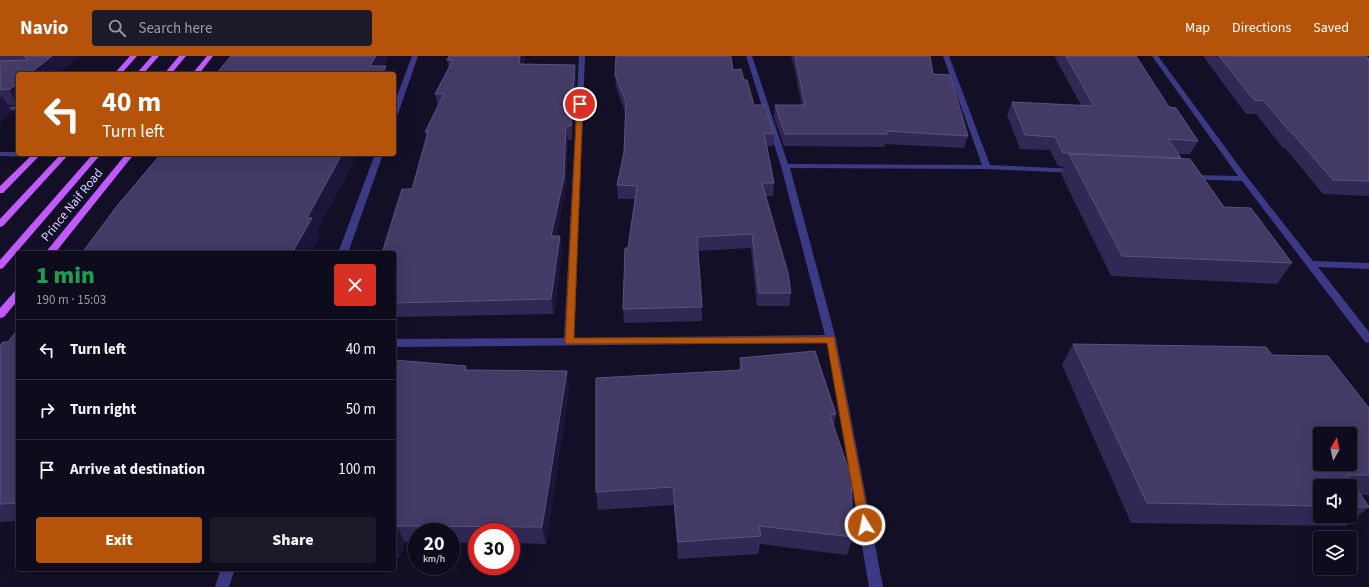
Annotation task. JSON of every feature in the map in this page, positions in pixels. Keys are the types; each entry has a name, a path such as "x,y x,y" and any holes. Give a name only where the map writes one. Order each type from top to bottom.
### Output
{"main road":[{"path":"119,72 134,56"},
{"path":"141,72 156,56"},
{"path":"169,72 183,56"},
{"path":"197,72 210,56"},
{"path":"0,191 35,156"},
{"path":"0,224 63,156"},
{"path":"0,266 95,156"},
{"name":"Prince Naif Road","path":"52,251 128,156"},
{"path":"0,315 16,295"}],"street":[{"path":"396,108 415,56"},
{"path":"569,342 582,56"},
{"path":"749,56 785,166 831,339 876,587"},
{"path":"946,56 986,167"},
{"path":"1155,56 1244,179 1312,264 1369,339"},
{"path":"0,109 16,108"},
{"path":"0,154 16,154"},
{"path":"344,251 378,156"},
{"path":"785,166 986,167 1088,172"},
{"path":"1182,176 1244,179"},
{"path":"1312,264 1369,266"},
{"path":"396,343 831,339"},
{"path":"222,587 227,571"}],"building":[{"path":"24,56 52,56 32,72 16,72 16,85 9,90 0,90 0,61 28,60"},
{"path":"231,56 376,56 370,66 386,66 383,72 218,72"},
{"path":"449,56 520,56 519,64 575,65 571,126 566,126 564,178 551,236 560,236 551,299 396,303 396,251 383,251 402,189 412,189 428,132 425,132 444,94 435,94 453,60 447,60"},
{"path":"616,56 731,56 733,70 741,69 744,80 747,80 754,105 765,105 774,134 764,133 774,183 762,183 788,273 791,293 759,293 752,234 697,237 702,307 623,309 625,248 628,248 637,186 617,185 624,152 626,102 615,75"},
{"path":"795,56 930,56 933,74 950,75 968,136 886,131 887,134 785,134 775,105 805,105"},
{"path":"1066,56 1136,56 1169,107 1176,108 1198,141 1168,139 1181,158 1063,153 1055,137 1025,135 1012,102 1094,106"},
{"path":"1219,56 1366,56 1369,59 1369,181 1333,180 1264,101 1254,100"},
{"path":"1069,154 1190,159 1224,207 1251,208 1292,263 1122,256"},
{"path":"159,156 341,156 307,218 312,218 293,251 83,251 117,206"},
{"path":"16,332 16,503 0,504 0,345 3,342 8,342"},
{"path":"1073,344 1266,347 1272,355 1328,356 1369,408 1369,475 1347,475 1350,479 1313,479 1313,506 1147,503"},
{"path":"815,351 836,414 830,415 851,477 853,537 759,526 761,536 678,542 673,487 596,492 596,378 742,370 740,358"},
{"path":"396,360 466,366 464,370 567,371 542,527 520,527 520,523 468,523 468,526 460,526 460,523 408,523 408,526 397,526 396,528"},
{"path":"1357,490 1369,507 1357,507"}],"route":[{"path":"580,104 569,342 831,339 865,525"}]}
